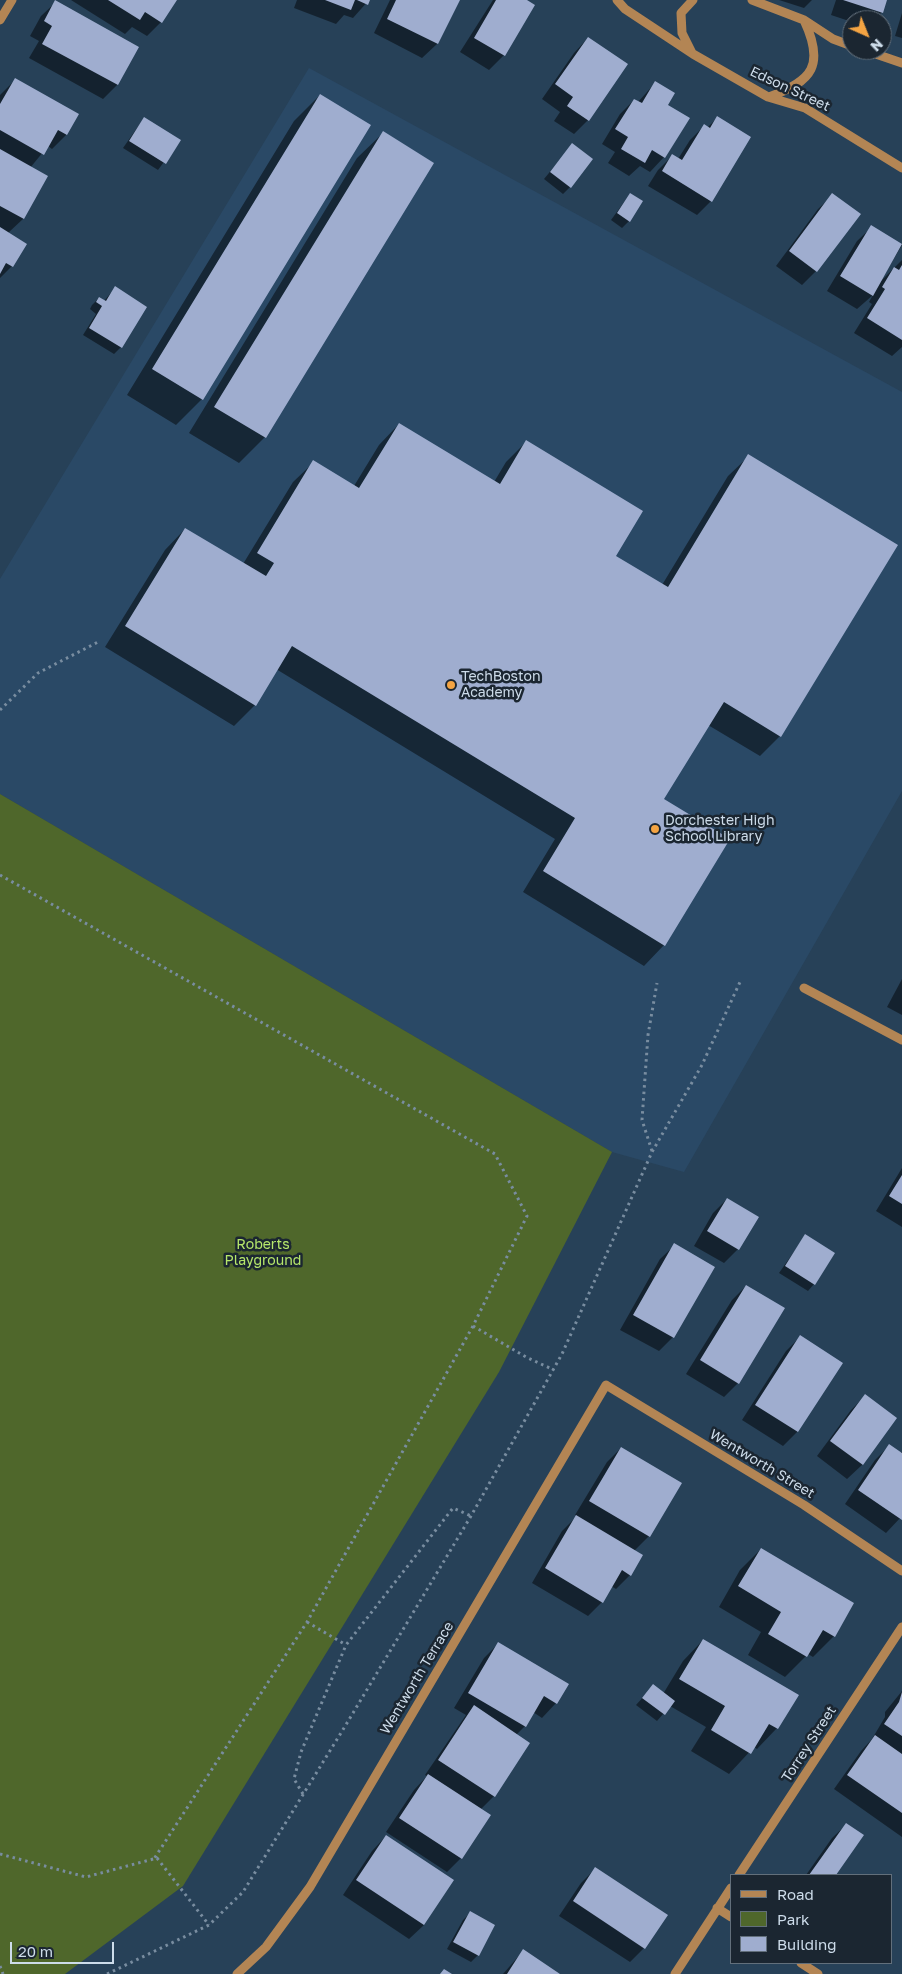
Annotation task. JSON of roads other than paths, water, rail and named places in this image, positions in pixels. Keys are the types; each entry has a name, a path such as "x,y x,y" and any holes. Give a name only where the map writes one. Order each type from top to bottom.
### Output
{"street":[{"path":"0,20 12,0"},
{"name":"Edson Street","path":"617,0 625,9 693,54 768,97 805,108 902,168"},
{"path":"693,0 681,13 682,34 693,54"},
{"path":"752,0 804,20 833,39 842,42"},
{"path":"768,97 793,88 809,74 815,54 813,40 804,20"},
{"path":"804,988 902,1040"},
{"name":"Wentworth Street","path":"606,1385 804,1505 902,1571"},
{"name":"Wentworth Terrace","path":"237,1974 266,1947 310,1887 606,1385"},
{"name":"Torrey Street","path":"740,1874 902,1627"},
{"path":"675,1974 730,1889"},
{"path":"717,1908 730,1916"},
{"path":"803,1964 818,1974"}],"place":[{"name":"TechBoston Academy","path":"451,685"},
{"name":"Dorchester High School Library","path":"655,829"}],"park label":[{"name":"Roberts Playground","path":"263,1254"}]}
